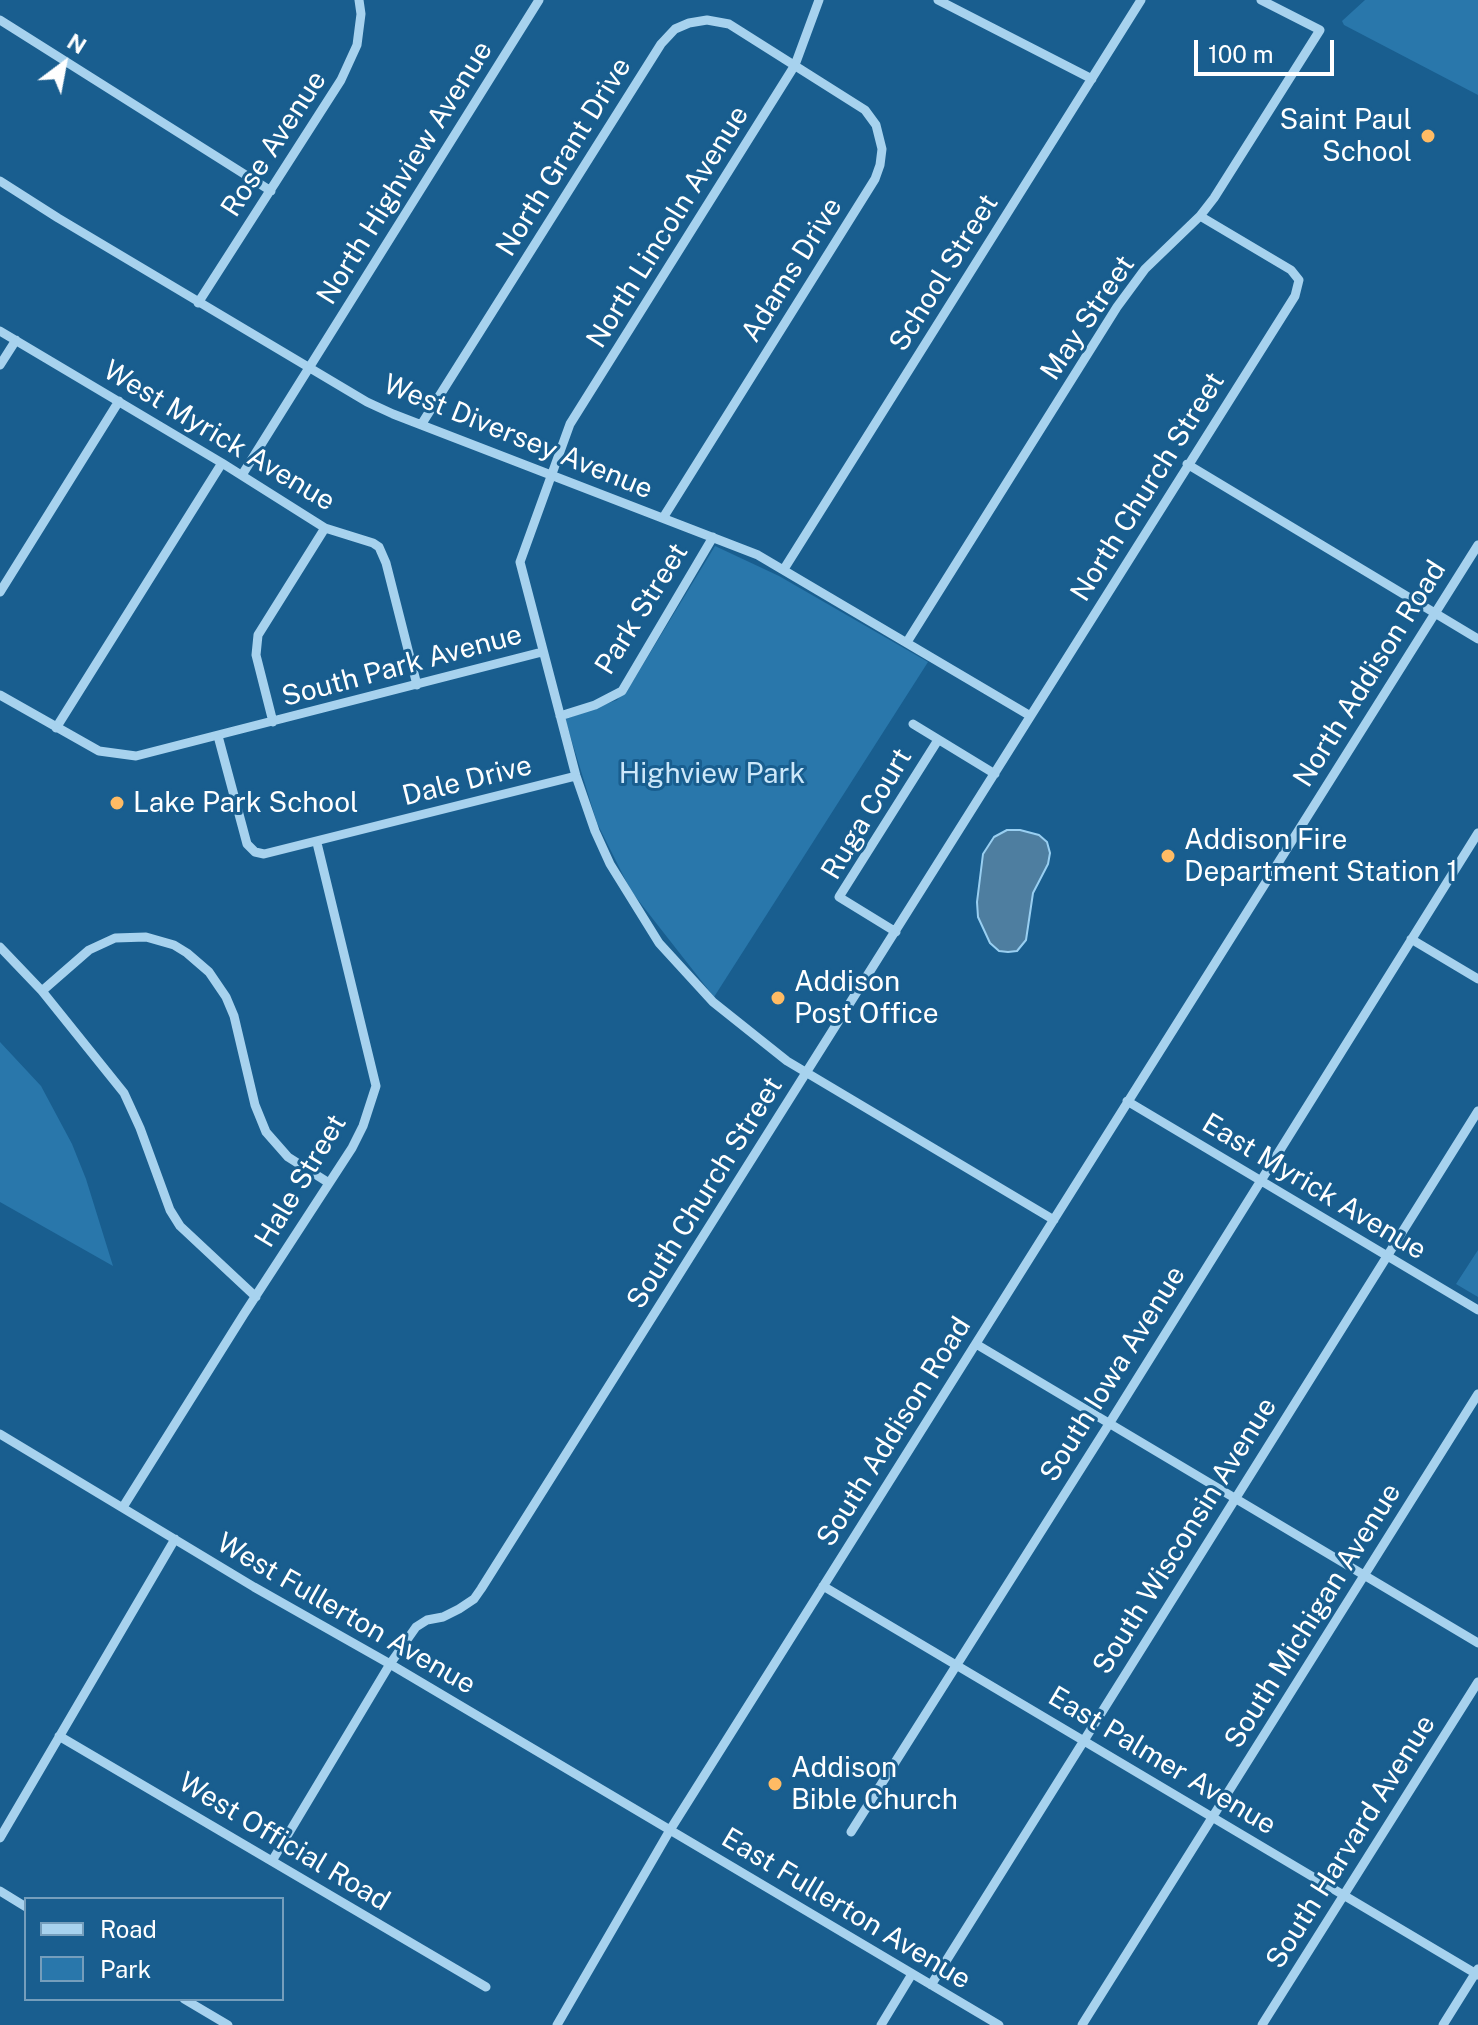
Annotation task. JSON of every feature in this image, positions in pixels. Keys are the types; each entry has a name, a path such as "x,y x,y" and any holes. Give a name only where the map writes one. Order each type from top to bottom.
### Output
{"street":[{"name":"Rose Avenue","path":"198,303 352,60 360,30 359,0"},
{"name":"North Highview Avenue","path":"242,475 539,0"},
{"name":"North Lincoln Avenue","path":"819,0 795,65 570,424 520,562 576,776 595,831 610,864 659,943 725,1013 787,1061 1054,1220"},
{"path":"938,0 1092,79"},
{"name":"School Street","path":"784,569 1141,0"},
{"name":"May Street","path":"907,642 1117,307 1145,269 1200,216 1214,198 1320,30 1261,0"},
{"path":"0,20 271,191"},
{"name":"North Grant Drive","path":"421,425 669,34 689,23 707,20 721,22 736,27 795,65"},
{"name":"Adams Drive","path":"663,518 875,179 880,165 880,140 872,117 795,65"},
{"name":"West Diversey Avenue","path":"0,181 367,402 758,555 1029,715"},
{"name":"North Church Street","path":"1029,715 1295,296 1299,280 1291,270 1200,216"},
{"name":"West Myrick Avenue","path":"0,331 325,528 379,547 386,563 417,685"},
{"path":"0,365 16,340"},
{"path":"0,592 119,401"},
{"path":"56,728 222,463"},
{"path":"1187,464 1478,639"},
{"path":"273,722 256,643 262,628 325,528"},
{"name":"Park Street","path":"560,716 595,705 622,691 713,537"},
{"name":"North Addison Road","path":"1275,867 1478,545"},
{"name":"South Park Avenue","path":"0,695 99,751 136,756 542,652"},
{"name":"South Church Street","path":"272,1861 390,1664 416,1627 459,1609 474,1599 481,1589 1025,728 1029,715"},
{"name":"Ruga Court","path":"913,724 995,774"},
{"name":"Dale Drive","path":"218,736 245,836 251,849 264,854 576,776"},
{"name":"Ruga Court","path":"896,932 839,897 938,740"},
{"name":"South Iowa Avenue","path":"851,1832 1478,833"},
{"name":"Hale Street","path":"123,1507 329,1183 363,1126 376,1086 317,843"},
{"name":"South Addison Road","path":"557,2025 670,1830 1275,867"},
{"path":"42,991 89,950 115,938 146,937 174,945 187,953 209,972 226,997 234,1016 255,1105 266,1132 288,1157 329,1183"},
{"path":"1411,939 1478,979"},
{"path":"0,947 42,991 124,1093 170,1210 180,1226 256,1297"},
{"name":"East Myrick Avenue","path":"1127,1101 1478,1310"},
{"name":"South Wisconsin Avenue","path":"931,1985 1478,1111"},
{"path":"976,1344 1478,1643"},
{"name":"South Michigan Avenue","path":"1082,2025 1478,1394"},
{"name":"West Fullerton Avenue","path":"0,1434 286,1606 670,1830"},
{"path":"0,1838 175,1539"},
{"name":"East Palmer Avenue","path":"823,1586 1477,1972"},
{"name":"South Harvard Avenue","path":"1262,2025 1478,1682"},
{"name":"West Official Road","path":"59,1736 486,1987"},
{"name":"East Fullerton Avenue","path":"670,1830 999,2025"},
{"path":"0,1891 24,1906"},
{"path":"1443,2025 1477,1972"},
{"path":"881,2025 912,1974"},
{"path":"187,2001 228,2025"}],"green space":[{"path":"1365,0 1478,0 1478,95 1344,25 1342,21"},
{"name":"Highview Park","path":"715,546 779,576 928,662 714,997 631,891 597,823 565,719 617,700 633,681"},
{"path":"0,1042 41,1086 72,1144 113,1266 0,1202"},
{"path":"1478,1250 1478,1297 1456,1284"}],"shaded area":[{"path":"1007,830 1039,835 1047,842 1050,853 1048,864 1033,893 1026,940 1017,951 1008,952 999,951 990,943 978,917 977,902 983,854 994,837"}],"place":[{"name":"Saint Paul School","path":"1428,136"},
{"name":"Lake Park School","path":"117,803"},
{"name":"Addison Fire Department Station 1","path":"1168,856"},
{"name":"Addison Post Office","path":"778,998"},
{"name":"Addison Bible Church","path":"775,1784"}]}
